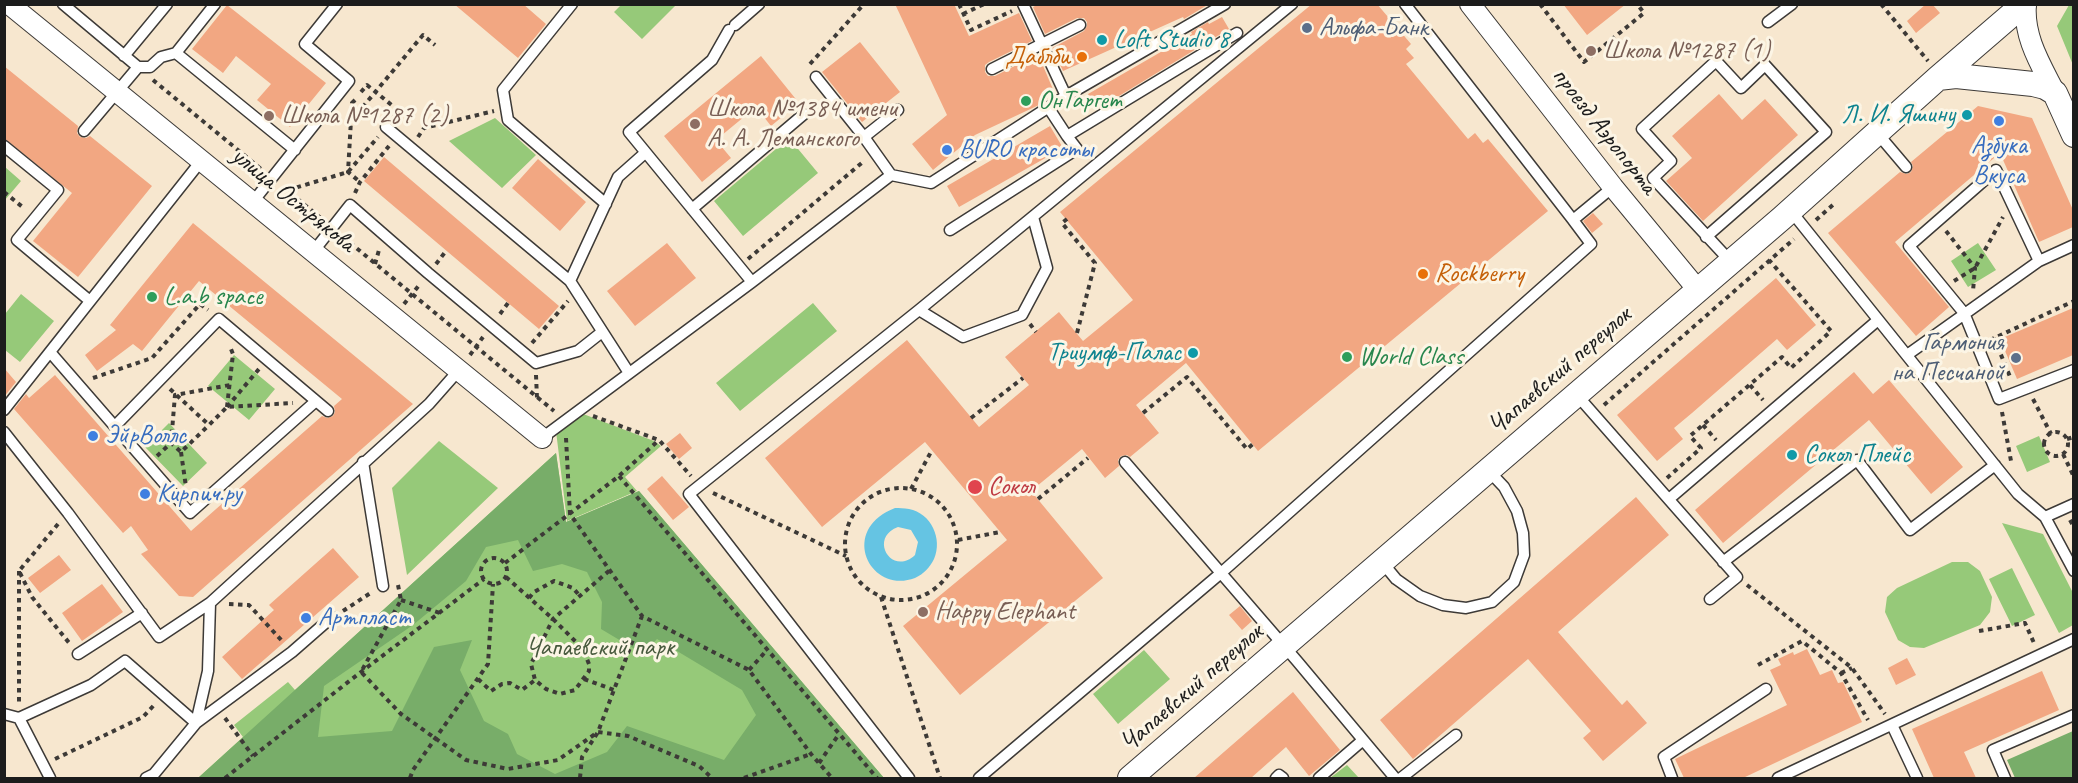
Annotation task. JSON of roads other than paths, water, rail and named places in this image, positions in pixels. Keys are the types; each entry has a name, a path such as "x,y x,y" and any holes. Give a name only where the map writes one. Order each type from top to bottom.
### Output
{"street":[{"name":"проезд Аэропорта","path":"1470,4 1613,187 1698,290"},
{"name":"Чапаевский переулок","path":"1130,778 1791,211 1878,134 1936,73 2025,4"},
{"path":"2025,4 2025,18 2030,41 2073,135"},
{"name":"улица Острякова","path":"19,7 117,92 542,438"},
{"path":"1936,73 2033,84 2046,87 2055,93"}],"lane":[{"path":"63,4 138,68 150,68 161,57 176,53 215,4"},
{"path":"124,56 167,4"},
{"path":"252,202 349,81 305,44 337,4"},
{"path":"572,4 503,90 508,120 606,204"},
{"path":"752,282 629,132 712,60 732,28 759,4"},
{"path":"816,77 891,175 931,183 1066,96 1225,4"},
{"path":"909,778 689,494 919,310 1292,4"},
{"path":"979,778 1221,573 1591,244 1405,4"},
{"path":"1768,22 1792,4"},
{"path":"1024,5 1066,96"},
{"path":"992,69 1080,25"},
{"path":"1067,136 1237,33"},
{"path":"176,53 295,150"},
{"path":"1706,237 1826,132 1766,65 1741,88 1716,61 1642,129 1671,161 1653,178 1706,237 1731,262"},
{"path":"84,131 138,68"},
{"path":"950,230 1077,150 1048,107"},
{"path":"864,137 898,110"},
{"path":"692,209 804,114"},
{"path":"386,127 573,286 629,373"},
{"path":"1878,134 1906,167"},
{"path":"4,146 47,177 58,190 17,240 90,301"},
{"path":"573,286 618,177 645,153"},
{"path":"4,410 201,161"},
{"path":"2039,261 1996,170 1940,213 1909,246 1964,313 1999,399 2073,370"},
{"path":"542,438 891,175"},
{"path":"1572,220 1613,187"},
{"path":"313,252 350,205 536,363 578,351 602,332"},
{"path":"1791,211 2018,494 2045,517 2073,572"},
{"path":"919,310 963,337 1022,315 1047,268 1033,217"},
{"path":"1906,355 2039,261 2073,245"},
{"path":"115,426 219,319 328,411"},
{"path":"1669,499 1878,320"},
{"path":"50,352 190,513 316,401"},
{"path":"4,432 68,513 159,636 210,603 363,462 372,447 429,404 459,370"},
{"path":"1576,394 1737,577 1710,599"},
{"path":"1723,562 1857,460 1910,530 1995,465"},
{"path":"363,462 383,586"},
{"path":"1125,462 1395,778"},
{"path":"1382,562 1396,579 1420,596 1443,605 1466,608 1492,602 1514,582 1524,555 1523,533 1517,511 1504,487 1488,470"},
{"path":"2045,517 2073,504"},
{"path":"196,723 208,671 210,603"},
{"path":"78,654 142,613"},
{"path":"146,778 154,774 196,723 292,652 332,617"},
{"path":"1778,778 2071,640 2073,652"},
{"path":"4,714 19,718 91,685 125,661 196,723"},
{"path":"1672,778 1664,757 1766,689"},
{"path":"2006,778 1993,750 2073,715"},
{"path":"19,718 50,778"},
{"path":"1892,724 1917,778"},
{"path":"1401,778 1456,735"},
{"path":"1319,778 1363,740"},
{"path":"1276,778 1279,775 1283,778"}],"water":[{"path":"895,508 902,508 917,511 929,521 937,543 934,559 924,572 915,578 899,581 885,577 874,569 867,558 864,544 868,531 878,518","holes":["898,527 911,530 918,542 915,555 906,561 892,559 884,546 889,532"]}],"place":[{"name":"Альфа-Банк","path":"1307,28"},
{"name":"Loft Studio 8","path":"1102,40"},
{"name":"Школа №1287 (1)","path":"1591,51"},
{"name":"Даблби","path":"1082,57"},
{"name":"ОнТаргет","path":"1026,101"},
{"name":"Л. И. Яшину","path":"1967,115"},
{"name":"Школа №1287 (2)","path":"269,116"},
{"name":"Азбука Вкуса","path":"1999,121"},
{"name":"Школа №1384 имени А. А. Леманского","path":"695,124"},
{"name":"BURO красоты","path":"947,150"},
{"name":"Rockberry","path":"1423,274"},
{"name":"L.a.b space","path":"152,297"},
{"name":"Триумф-Палас","path":"1193,353"},
{"name":"World Class","path":"1347,357"},
{"name":"Гармония на Песчаной","path":"2016,358"},
{"name":"ЭйрВоллс","path":"93,436"},
{"name":"Сокол Плейс","path":"1792,455"},
{"name":"Сокол","path":"975,487"},
{"name":"Кирпич.ру","path":"145,494"},
{"name":"Happy Elephant","path":"923,612"},
{"name":"Артпласт","path":"306,618"}],"park label":[{"name":"Чапаевский парк","path":"600,648"}]}
